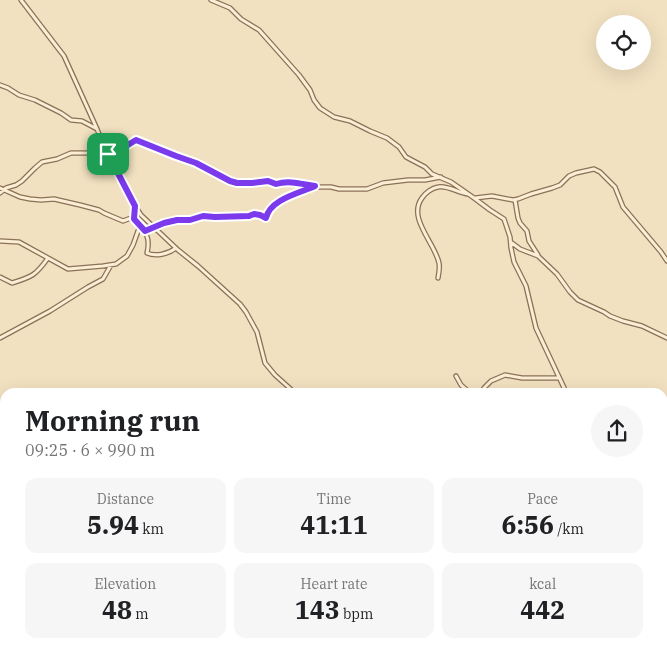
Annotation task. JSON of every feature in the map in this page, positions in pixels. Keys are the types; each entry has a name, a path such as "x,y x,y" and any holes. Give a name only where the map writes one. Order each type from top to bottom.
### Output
{"street":[{"path":"22,0 64,56 108,154 141,215 228,293 246,312 257,332 265,362 275,375 290,388"},
{"path":"211,0 230,8 242,19 259,30 310,90 320,108 334,117 350,121 370,132 387,138 399,147 406,157 469,194 504,219 509,232 514,262 526,286 536,328 564,388"},
{"path":"0,85 19,95 35,100 71,120 82,121 98,129"},
{"path":"0,194 6,188 22,181 42,162 57,159 71,153 113,154 136,140 196,163 237,183 268,181 276,184 292,182 339,189 367,189 383,183 442,177"},
{"path":"474,198 492,196 515,200 560,185 576,173 596,169 611,182 624,207 667,261"},
{"path":"145,231 177,220 190,220 203,216 249,216 254,214 266,218 267,213 277,203 315,186"},
{"path":"438,278 440,271 437,256 421,227 418,207 420,200 425,194 438,187 445,187 469,194"},
{"path":"0,188 20,197 41,200 54,199 99,210 123,221 131,218 134,219 145,231 150,244 147,253 150,255 159,255 176,248"},
{"path":"515,200 518,218 527,231 529,241 538,256 557,274 572,295 610,316 642,326 667,338"},
{"path":"134,219 135,206"},
{"path":"0,241 19,242 68,269 111,265 116,264 127,256 138,231 142,227"},
{"path":"511,242 520,249 538,256"},
{"path":"0,278 12,283 33,276 40,270 48,258"},
{"path":"0,338 103,279 111,265"},
{"path":"484,388 491,381 504,375 522,378 559,378"},
{"path":"456,376 464,388"}],"route":[{"path":"136,140 196,163 237,183 268,181 276,184 292,182 315,186 277,203 267,213 266,218 254,214 249,216 203,216 190,220 164,223 145,231 134,219 135,206 108,154 113,154 136,140"}]}
